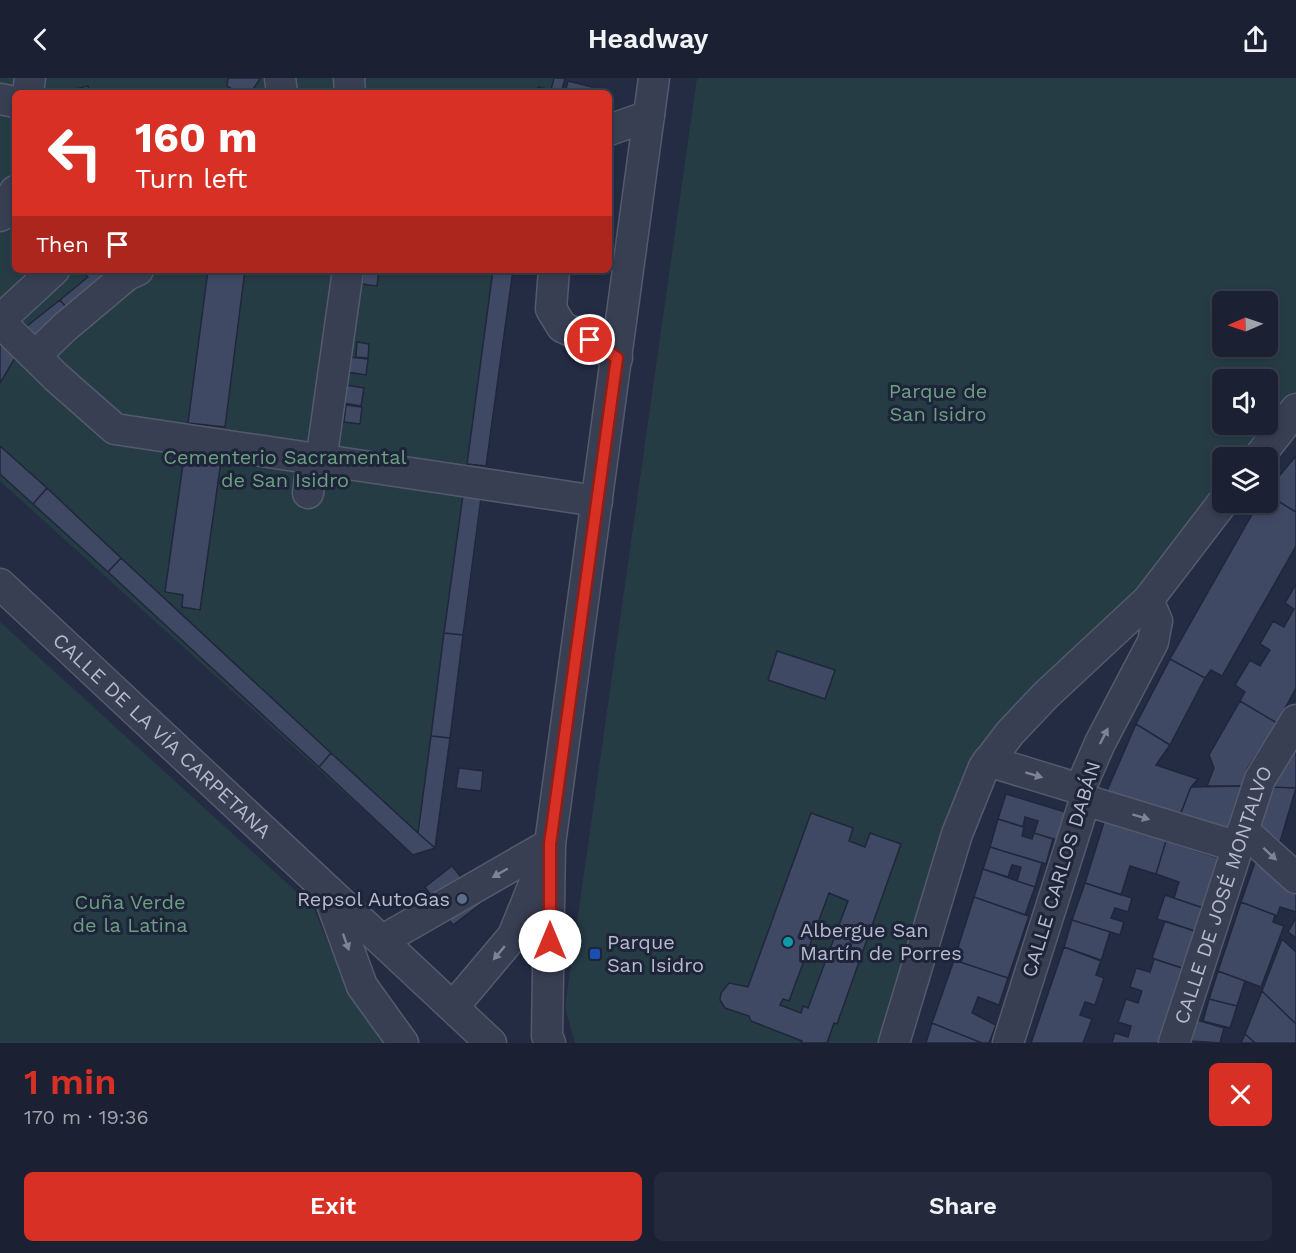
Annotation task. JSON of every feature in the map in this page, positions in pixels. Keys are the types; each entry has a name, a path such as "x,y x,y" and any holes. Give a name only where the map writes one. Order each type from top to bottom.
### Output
{"street":[{"path":"548,1041 550,844 654,78"},
{"path":"612,129 649,116"},
{"path":"0,216 12,196"},
{"path":"51,273 0,321 115,429 317,460 478,481 597,501"},
{"path":"35,356 73,320 131,273"},
{"path":"308,493 317,460 348,273"},
{"path":"554,273 551,309 562,327 590,340 617,358"},
{"path":"1267,447 1296,409"},
{"path":"894,1043 957,834 986,764 1047,695 1148,600 1215,513"},
{"name":"CALLE DE LA VÍA CARPETANA","path":"0,584 491,1043"},
{"name":"CALLE CARLOS DABÁN","path":"1008,1043 1100,743 1153,642 1157,621 1148,600"},
{"name":"CALLE DE JOSÉ MONTALVO","path":"1174,1043 1260,778 1296,720"},
{"path":"986,764 1083,795 1241,839 1296,878"},
{"path":"383,940 550,844"},
{"path":"454,1006 513,936 550,844"},
{"name":"CALLE DE LA VÍA CARPETANA","path":"326,887 362,986 403,1043"}],"green space":[{"name":"Cementerio Sacramental de San Isidro","path":"0,78 565,78 562,90 12,90 12,273 513,273 435,848 413,855 0,481"},
{"name":"Parque de San Isidro","path":"697,78 1296,78 1296,395 1278,422 1278,369 1212,369 1212,435 1270,435 1262,447 1212,447 1212,513 1010,733 894,1043 575,1043 565,1007"},
{"name":"Cuña Verde de la Latina","path":"0,622 313,907 352,1000 392,1043 0,1043"}],"building":[{"path":"228,78 260,79 252,90 233,90 227,86"},
{"path":"554,78 565,78 562,90 551,90"},
{"path":"568,81 592,87 592,90 566,90"},
{"path":"88,86 89,90 71,90"},
{"path":"88,273 123,273 72,314 60,300 88,277 86,275"},
{"path":"208,273 245,273 225,427 188,423"},
{"path":"364,273 379,273 377,286 362,284"},
{"path":"493,273 513,273 486,466 467,464"},
{"path":"60,300 72,314 34,345 22,330"},
{"path":"3,342 18,353 0,383 0,347"},
{"path":"357,342 369,344 368,358 356,357"},
{"path":"349,357 368,359 366,375 347,372"},
{"path":"346,385 364,388 361,406 343,403"},
{"path":"346,405 362,407 360,424 344,422"},
{"path":"0,446 47,488 33,504 0,474"},
{"path":"1296,456 1296,512 1278,501 1278,477"},
{"path":"184,457 221,461 200,610 182,607 183,595 165,592"},
{"path":"47,488 121,558 108,572 33,504"},
{"path":"463,495 481,498 463,635 444,633"},
{"path":"1278,501 1296,512 1296,546 1222,676 1211,670 1205,678 1170,659 1253,513 1278,513"},
{"path":"121,558 331,753 319,767 108,572"},
{"path":"1296,584 1296,688 1277,723 1240,701 1245,692 1235,685 1250,660 1260,666 1270,650 1260,644 1273,621 1284,627 1294,609 1285,603"},
{"path":"444,633 463,635 450,738 431,736"},
{"path":"777,651 835,670 825,699 768,680"},
{"path":"1170,659 1205,678 1170,745 1136,724"},
{"path":"1240,701 1277,723 1247,769 1242,786 1207,786 1214,768 1209,755"},
{"path":"1136,724 1170,745 1156,765 1198,779 1191,787 1180,815 1106,793"},
{"path":"431,736 450,738 435,848 418,833"},
{"path":"1296,747 1296,788 1271,787"},
{"path":"331,753 435,848 413,855 319,767"},
{"path":"459,768 483,771 481,791 456,788"},
{"path":"1242,786 1227,831 1180,815 1191,787"},
{"path":"1271,787 1296,788 1280,842 1260,825"},
{"path":"1006,794 1065,812 1057,840 1034,833 1038,821 1025,817 1023,827 998,819"},
{"name":"Albergue San Martín de Porres","path":"811,813 853,828 849,841 865,847 870,833 901,844 837,1024 834,1023 827,1043 801,1043 802,1041 751,1021 749,1016 725,1008 720,1000 721,993 729,983 748,987","holes":["829,893 848,901 808,1008 803,1006 801,1013 780,1005 783,999 789,1001"]},
{"path":"998,819 1024,827 1022,836 1032,839 1034,833 1053,839 1046,864 990,847"},
{"path":"1104,822 1166,841 1156,874 1130,866 1121,895 1085,883"},
{"path":"1166,841 1225,860 1209,910 1174,898 1179,882 1156,874"},
{"path":"990,847 1042,863 1035,887 1017,881 1021,867 1012,865 1008,877 983,869"},
{"path":"1255,862 1267,862 1296,889 1296,912 1280,907 1277,916 1241,902"},
{"path":"452,866 482,903 453,925 425,887"},
{"path":"983,869 1035,887 1025,915 974,897"},
{"path":"1085,883 1132,898 1128,912 1115,908 1111,918 1124,922 1120,935 1072,920"},
{"path":"1165,895 1209,910 1201,933 1157,919"},
{"path":"974,897 1029,916 1008,978 954,960"},
{"path":"1241,902 1275,915 1273,922 1284,926 1261,987 1218,971"},
{"path":"1296,918 1296,938 1288,932"},
{"path":"1072,920 1110,932 1101,961 1064,947"},
{"path":"1165,921 1201,933 1188,970 1152,958"},
{"path":"1282,939 1296,952 1296,1024 1262,991"},
{"path":"1064,947 1101,960 1096,975 1104,978 1095,1005 1085,1002 1080,1015 1092,1019 1083,1043 1031,1043"},
{"path":"1154,959 1188,970 1164,1043 1112,1043 1115,1033 1128,1037 1131,1026 1118,1022 1126,999 1138,1003 1142,991 1130,987 1136,968 1150,972"},
{"path":"954,960 1008,978 999,1005 978,997 972,1013 996,1025 989,1043 982,1043 932,1023"},
{"path":"1218,971 1245,981 1237,1006 1209,999"},
{"path":"1262,991 1296,1024 1296,1043 1255,1043 1245,1034"},
{"path":"1209,999 1237,1006 1230,1028 1203,1021"},
{"path":"1197,1020 1224,1028 1220,1043 1191,1041"},
{"path":"932,1023 982,1043 926,1043"},
{"path":"1245,1034 1255,1043 1241,1043"}],"place":[{"name":"Repsol AutoGas","path":"462,899"},
{"name":"Albergue San Martín de Porres","path":"788,942"},
{"name":"Parque San Isidro","path":"595,954"}],"route":[{"path":"550,941 550,844 617,358 590,340"}]}
